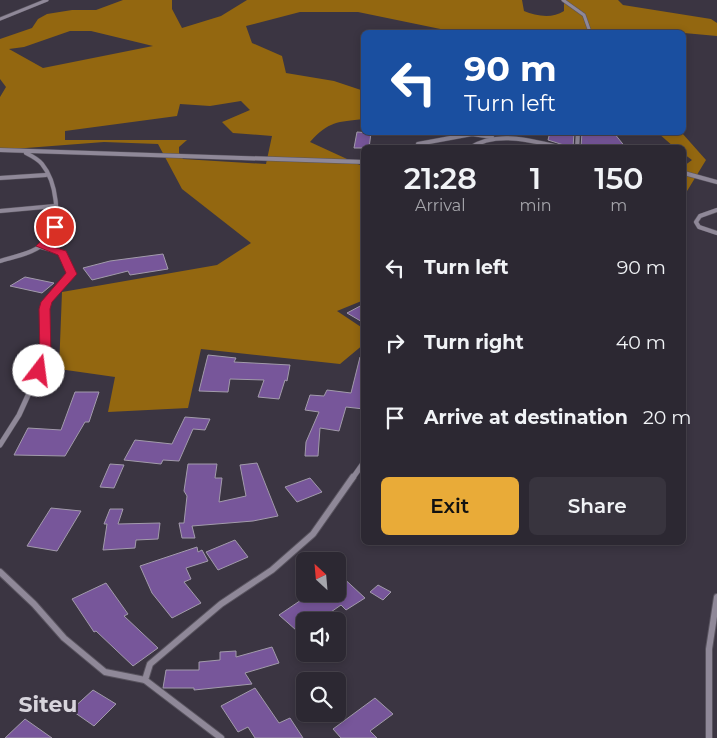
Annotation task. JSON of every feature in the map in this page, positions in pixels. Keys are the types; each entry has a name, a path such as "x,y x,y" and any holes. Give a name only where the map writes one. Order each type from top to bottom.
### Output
{"street":[{"path":"0,19 47,0"},
{"path":"563,0 584,14 589,30"},
{"path":"418,144 467,135"},
{"path":"479,135 545,145"},
{"path":"472,145 475,142 500,138"},
{"path":"0,150 361,162"},
{"path":"0,261 40,246 51,236 55,227 54,194 38,160 25,152"},
{"path":"686,174 717,182"},
{"path":"0,178 46,175"},
{"path":"0,211 55,206"},
{"path":"717,210 700,216 696,222 699,227 717,233"},
{"path":"0,446 19,415 45,358 44,309 47,302 72,274 62,253 40,246"},
{"path":"145,680 150,664 221,604 272,570 313,534 361,466"},
{"path":"0,572 34,604 64,638 105,672 145,680 221,738"},
{"path":"709,738 709,649 717,597"}],"shaded area":[{"path":"123,0 172,0 172,9 182,28 221,16 247,0 522,0 524,11 544,16 559,14 564,11 564,0 618,0 623,5 711,19 717,23 717,36 686,33 686,30 445,30 358,12 300,12 246,26 252,43 282,56 286,73 334,81 361,90 361,119 328,126 310,142 360,165 361,301 337,311 361,327 361,346 340,364 201,349 188,408 108,412 115,377 59,369 62,292 217,265 251,243 182,189 158,144 104,142 0,150 0,97 6,87 0,79 0,39 32,28 38,19 47,14 72,10 96,10","holes":["70,31 91,31 153,46 43,68 9,49 24,47","241,101 250,110 222,122 233,133 272,136 266,164 183,159 179,153 179,147 187,140 65,140 65,131 177,116 180,104 210,106"]},
{"path":"660,135 684,135 706,160 686,193 686,164 692,160 686,156 686,145 672,145"}],"building":[{"path":"357,132 361,132 361,135 371,135 369,145 361,145 361,148 354,148"},
{"path":"549,135 574,135 573,145 564,145 548,140"},
{"path":"582,135 616,135 624,145 581,145"},
{"path":"163,254 168,269 130,275 128,271 92,280 83,268 110,261"},
{"path":"25,277 54,283 42,293 10,286"},
{"path":"361,306 361,321 347,313"},
{"path":"208,355 236,358 234,362 290,365 287,381 285,380 279,399 258,397 264,380 230,379 228,392 199,391"},
{"path":"361,357 361,409 346,407 339,431 320,428 318,456 305,456 306,442 319,412 305,410 310,395 324,396 327,390 351,393"},
{"path":"75,392 99,392 89,422 85,422 65,456 14,455 28,428 61,430"},
{"path":"185,417 210,419 205,430 193,429 179,461 163,460 161,464 124,460 135,440 172,444"},
{"path":"257,463 278,516 253,521 192,526 195,538 182,538 179,523 184,523 187,496 184,491 188,464 217,464 215,478 222,478 219,502 246,496 240,465"},
{"path":"110,464 124,465 114,488 100,487"},
{"path":"310,478 322,492 297,502 285,487"},
{"path":"51,508 81,511 57,551 27,546"},
{"path":"110,509 123,509 118,524 160,523 158,539 136,540 135,548 103,550 107,524 104,524"},
{"path":"235,540 248,557 218,570 206,552"},
{"path":"197,547 198,552 202,550 208,561 186,568 191,579 184,582 201,603 172,618 152,593 140,566"},
{"path":"346,580 365,598 346,610 341,605 331,612 296,612 296,630 279,615 298,602 346,602"},
{"path":"106,583 128,614 124,616 158,648 133,666 96,631 94,632 72,599"},
{"path":"378,585 391,592 383,600 370,592"},
{"path":"272,647 279,663 245,673 252,684 194,690 194,688 163,688 166,670 199,670 199,662 220,660 220,652 236,651 236,657"},
{"path":"255,688 279,723 290,718 303,738 255,738 248,727 238,732 221,706"},
{"path":"93,690 116,704 94,726 71,710"},
{"path":"375,698 393,714 370,731 377,738 341,738 333,729 342,722 346,722 346,719"},
{"path":"25,719 52,738 5,738"}],"district":[{"name":"Siteu","path":"48,704"}],"route":[{"path":"39,371 45,358 44,309 56,290 72,274 69,264 62,253 40,246 51,236 55,227"}]}
